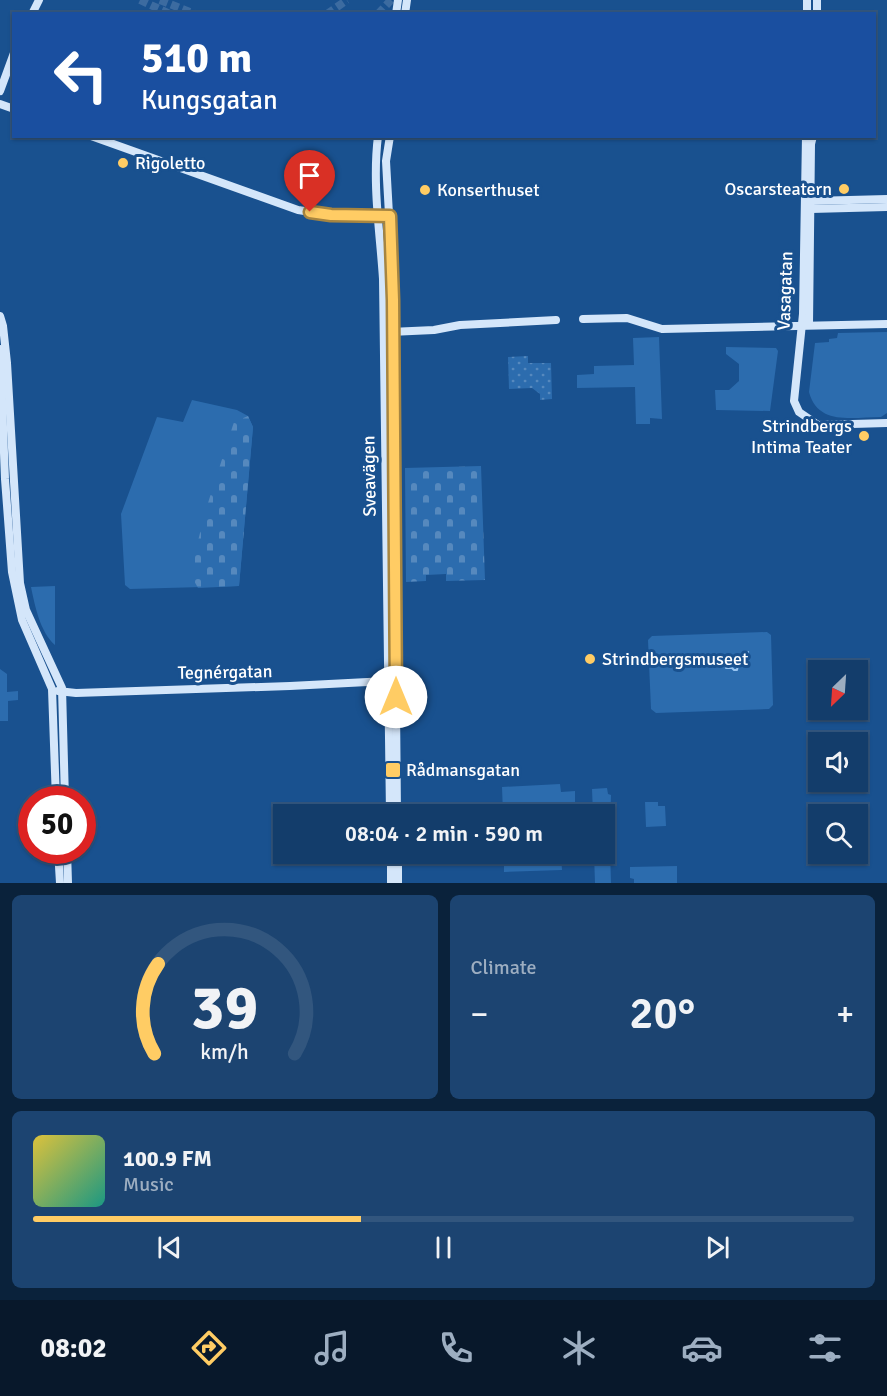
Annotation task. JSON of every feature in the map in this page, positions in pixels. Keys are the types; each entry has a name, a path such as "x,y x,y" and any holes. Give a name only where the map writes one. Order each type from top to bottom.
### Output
{"street":[{"path":"0,90 12,58"},
{"path":"97,138 286,206 331,215 390,216"},
{"name":"Sveavägen","path":"378,138 378,216 388,330 397,804"},
{"path":"384,138 386,161"},
{"name":"Sveavägen","path":"390,138 386,161 390,216 387,681 390,804"},
{"name":"Vasagatan","path":"806,138 808,205"},
{"name":"Vasagatan","path":"812,138 808,205 806,325 794,401 799,412 814,424 827,426 887,423"},
{"path":"808,205 887,199"},
{"path":"808,205 887,207"},
{"path":"0,316 5,338 20,583 26,610 61,683 65,786"},
{"path":"583,319 627,318 662,329 887,324"},
{"path":"388,330 434,330 463,324 556,320"},
{"path":"0,340 6,490 13,584 25,630 52,689 55,786"},
{"path":"48,678 56,672"},
{"name":"Tegnérgatan","path":"62,693 387,681"},
{"path":"52,689 62,693"},
{"path":"59,864 60,883"},
{"path":"67,864 68,883"},
{"path":"391,864 391,883"},
{"path":"398,864 398,883"}],"green space":[{"path":"887,332 887,413 881,417 848,418 828,415 820,410 809,392 815,343 829,342 829,339 837,338 838,333"},
{"path":"659,337 662,419 650,418 650,424 636,424 635,387 577,388 577,375 594,374 594,366 634,365 633,338"},
{"path":"726,347 776,348 778,351 770,411 716,410 715,390 729,390 739,381 739,364 726,354"},
{"path":"528,356 528,363 551,363 552,399 540,400 540,394 532,388 509,389 508,357"},
{"path":"192,400 237,410 248,416 253,427 239,586 130,589 125,585 121,514 157,417 183,422"},
{"path":"248,416 253,427 239,586 198,588 192,577 192,564 207,506 234,422"},
{"path":"481,466 485,580 446,581 446,574 426,575 426,581 406,582 405,468"},
{"path":"55,586 55,645 42,626 31,587"},
{"path":"767,632 771,635 773,705 769,709 656,713 651,709 648,640 652,636"},
{"path":"0,669 7,674 7,692 18,691 18,700 8,701 8,721 0,721"},
{"path":"560,784 561,792 575,791 575,802 581,802 581,804 503,804 502,787"},
{"path":"607,788 608,794 611,795 611,804 593,804 592,789"},
{"path":"645,802 658,802 658,806 665,806 666,826 646,827"},
{"path":"504,864 562,864 562,870 504,872"},
{"path":"594,864 610,864 611,883 595,883"},
{"path":"677,866 677,883 634,883 634,879 630,878 630,867"}],"waterway":[{"path":"744,658 748,652"},
{"path":"726,668 737,670 738,665"}],"tunnel":[{"path":"140,0 166,12"},
{"path":"160,0 190,12"},
{"path":"330,12 347,0"},
{"path":"380,12 391,0"}],"place":[{"name":"Rigoletto","path":"123,163"},
{"name":"Oscarsteatern","path":"844,189"},
{"name":"Konserthuset","path":"425,190"},
{"name":"Strindbergs Intima Teater","path":"864,436"},
{"name":"Strindbergsmuseet","path":"590,659"},
{"name":"Rådmansgatan","path":"393,770"}],"route":[{"path":"310,212 331,215 390,216 393,300 396,697"}]}
